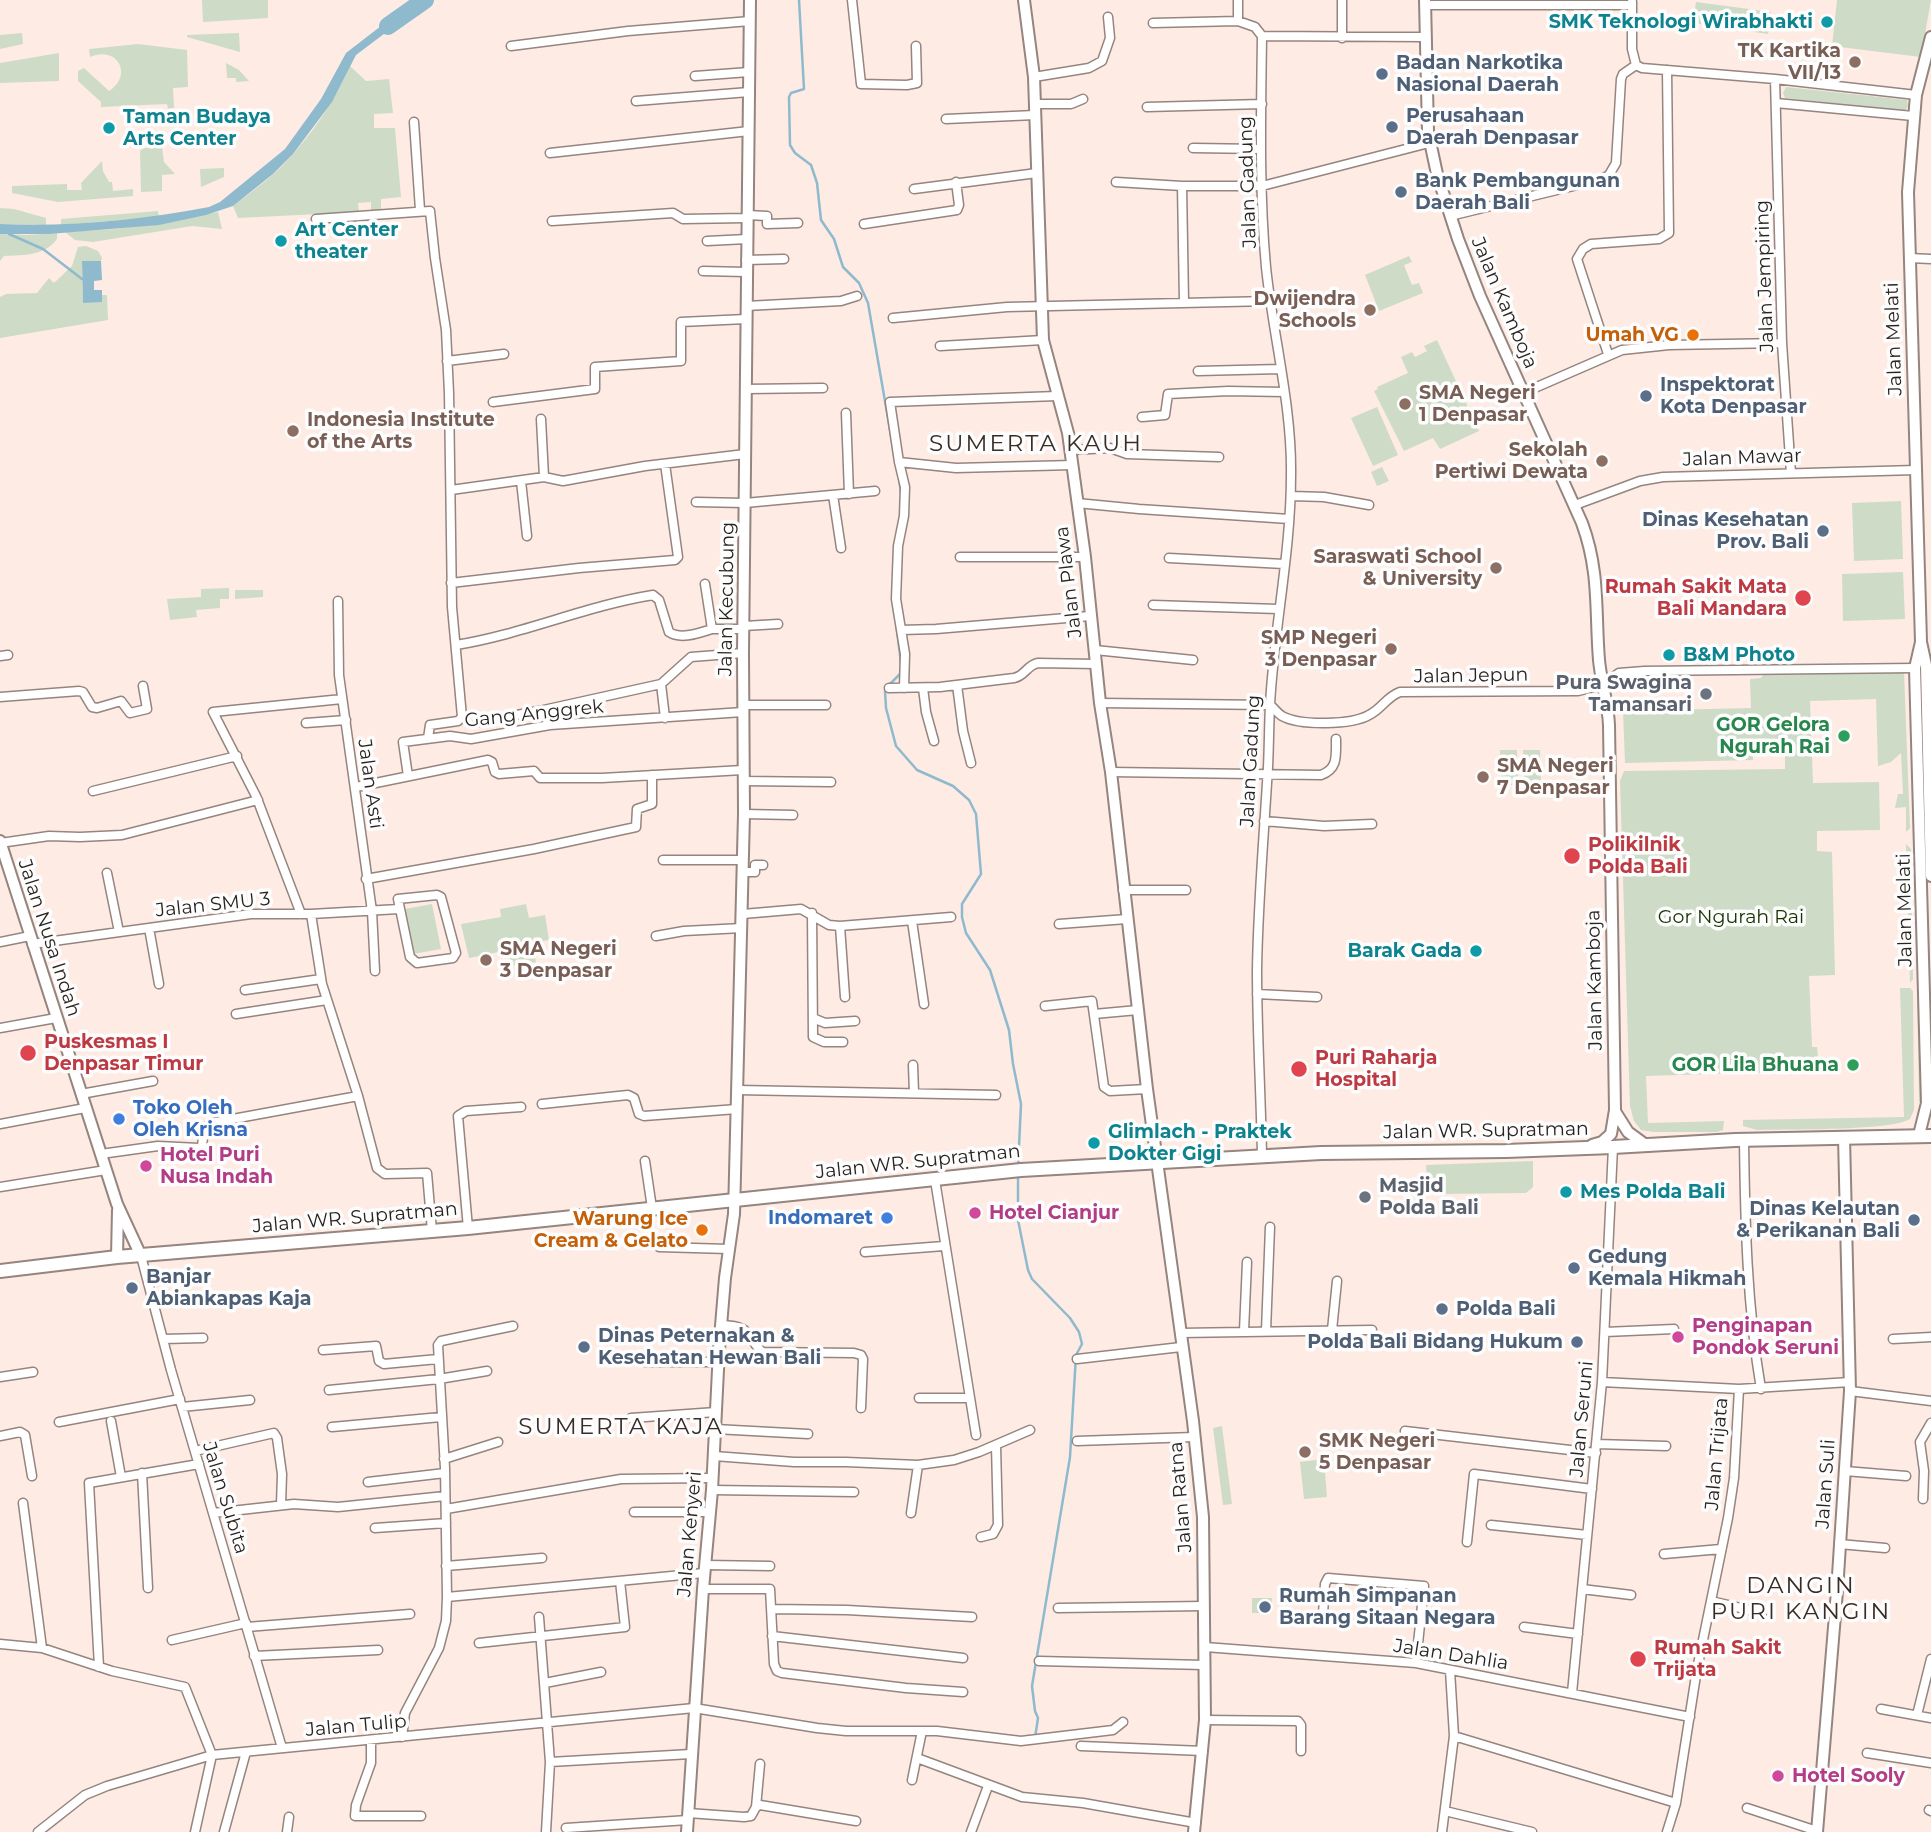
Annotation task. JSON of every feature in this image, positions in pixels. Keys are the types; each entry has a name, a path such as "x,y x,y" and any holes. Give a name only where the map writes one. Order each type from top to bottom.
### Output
{"main road":[{"name":"Jalan WR. Supratman","path":"0,1271 117,1258 468,1228 1021,1170 1158,1160 1925,1135"}],"street":[{"name":"Jalan Kecubung","path":"734,1198 743,914 743,628 750,0"},
{"path":"852,0 861,85 917,83 916,46"},
{"name":"Jalan Plawa","path":"1024,0 1034,77 1043,340 1071,450 1147,1089 1158,1160"},
{"path":"1238,0 1238,21"},
{"path":"1342,0 1342,38"},
{"path":"1425,2 1632,3 1632,49 1636,65"},
{"name":"Jalan Kamboja","path":"1425,2 1429,143 1450,216 1480,296 1575,505 1590,548 1596,578 1599,658 1602,685 1608,703 1609,725 1615,1110 1611,1134 1602,1142 1585,1147"},
{"path":"1034,77 1089,68 1102,61 1110,38 1108,17"},
{"path":"511,46 628,31 750,21"},
{"path":"1153,23 1238,21 1255,27 1262,36 1424,37"},
{"name":"Jalan Gadung","path":"1262,36 1262,186 1270,301 1291,456 1291,496 1270,705 1260,884 1258,994 1262,1157"},
{"name":"Jalan Melati","path":"1931,37 1916,95 1908,192 1921,642 1926,666 1925,714 1931,876"},
{"path":"1450,216 1602,179 1609,175 1616,163 1621,79 1623,74 1636,65 1916,95"},
{"path":"1608,354 1577,258 1583,249 1591,244 1659,239 1669,233 1667,70"},
{"path":"695,76 750,72"},
{"name":"Jalan Jempiring","path":"1775,79 1782,343 1791,473"},
{"path":"636,101 750,92"},
{"path":"946,119 1035,110 1071,104 1083,99"},
{"path":"1776,103 1913,116"},
{"path":"1147,107 1262,104"},
{"path":"414,122 420,210"},
{"path":"550,153 749,131"},
{"path":"1116,182 1182,186 1262,186 1429,143"},
{"path":"1193,148 1261,149"},
{"path":"914,188 1037,173"},
{"path":"864,224 957,210 959,205 956,182"},
{"path":"1182,186 1184,302"},
{"path":"316,219 430,211 443,301 447,362 451,583 462,717 458,721 430,724 428,738"},
{"path":"552,221 673,214 683,219 767,216 767,224 798,223"},
{"path":"707,241 747,239"},
{"path":"1909,258 1931,259"},
{"path":"703,271 784,259"},
{"path":"746,306 842,301 858,296"},
{"path":"893,318 971,309 1270,301"},
{"path":"493,402 595,389 595,367 680,362 681,322 746,318"},
{"path":"940,346 1043,340"},
{"path":"1523,393 1608,354 1637,347 1782,343"},
{"path":"447,362 505,354"},
{"path":"1198,371 1280,369"},
{"path":"746,389 823,388"},
{"path":"1142,417 1165,415 1168,394 1283,392"},
{"path":"904,688 905,654 896,599 898,546 904,516 905,487 890,402 1057,396"},
{"path":"846,413 849,494"},
{"path":"541,419 544,477"},
{"path":"1071,450 1110,448 1127,454 1219,457"},
{"path":"451,490 544,477 563,481 746,454"},
{"path":"899,462 956,468 1073,465"},
{"path":"451,583 676,560 678,557 665,464"},
{"name":"Jalan Mawar","path":"1575,505 1640,481 1663,477 1916,470"},
{"path":"521,481 527,536"},
{"path":"696,502 745,502 875,491"},
{"path":"832,495 841,548"},
{"path":"1291,496 1324,497 1369,505"},
{"path":"1077,503 1289,519"},
{"path":"960,556 1085,557"},
{"path":"1169,558 1284,564"},
{"path":"705,584 712,629"},
{"path":"456,645 499,637 583,612 656,596 667,630 678,636 712,629 778,624"},
{"name":"Jalan Asti","path":"338,600 338,661 372,911 374,971"},
{"path":"1153,605 1278,609"},
{"path":"901,630 1090,616"},
{"name":"Jalan Melati","path":"1921,642 1915,668 1925,714"},
{"path":"1095,650 1193,660"},
{"path":"478,722 661,684 691,657 743,653"},
{"path":"889,688 923,688 1018,677 1030,666 1038,663 1096,664"},
{"name":"Jalan Jepun","path":"1270,705 1280,715 1293,719 1351,722 1371,715 1390,696 1400,692 1578,691 1602,685 1614,675 1628,672 1915,668"},
{"path":"661,684 665,718"},
{"path":"957,685 963,731 971,763"},
{"path":"0,697 79,691 83,692 92,707 121,701 129,712 145,710 147,707 143,686"},
{"path":"923,688 934,741"},
{"path":"301,914 258,800 213,711 342,699"},
{"path":"1100,703 1270,705"},
{"name":"Gang Anggrek","path":"408,776 403,742 450,736 471,739 550,725 827,705"},
{"path":"306,723 346,720"},
{"path":"1111,772 1321,775 1329,772 1335,763 1336,739"},
{"path":"93,790 237,756"},
{"path":"356,787 488,760 499,774 534,771 540,778 743,776 831,782"},
{"path":"366,879 534,849 636,827 637,809 652,804 652,775"},
{"name":"Jalan Melati","path":"1925,1135 1927,789"},
{"path":"0,842 49,836 122,835 258,800"},
{"path":"744,814 793,815"},
{"path":"1264,821 1324,826 1372,824"},
{"name":"Jalan Nusa Indah","path":"0,842 117,1204 141,1256"},
{"path":"663,860 743,866 755,872 755,865 764,866"},
{"path":"107,873 119,932"},
{"path":"1123,890 1186,890"},
{"name":"Jalan SMU 3","path":"435,895 441,897 456,950 454,957 414,962 410,957 399,909 399,898 435,895"},
{"name":"Jalan SMU 3","path":"0,942 119,932 251,914 399,909"},
{"path":"743,914 801,909 829,925 840,926 951,917"},
{"path":"812,913 813,1037 824,1042 843,1042"},
{"path":"311,914 321,979 379,1171 388,1174 426,1171 432,1231"},
{"path":"1059,925 1127,919"},
{"path":"912,921 924,1004"},
{"path":"840,926 845,997"},
{"path":"149,928 159,984"},
{"path":"656,936 684,931 742,928"},
{"path":"245,990 321,979"},
{"path":"1258,994 1317,997"},
{"path":"236,1014 327,1000"},
{"path":"1045,1006 1093,1001 1104,1087 1110,1090 1147,1089"},
{"path":"1094,1014 1138,1010"},
{"path":"0,1028 56,1018"},
{"path":"813,1018 825,1023 855,1021"},
{"path":"913,1065 914,1093"},
{"path":"81,1094 153,1081"},
{"path":"737,1090 996,1095"},
{"path":"542,1104 628,1095 634,1098 639,1114 644,1116 737,1109"},
{"path":"101,1154 158,1146 199,1148 202,1146 204,1129 211,1123 358,1096"},
{"path":"468,1228 458,1116 466,1111 520,1107"},
{"path":"0,1124 85,1108"},
{"path":"1615,1110 1628,1132 1647,1146"},
{"name":"Jalan Suli","path":"1817,1832 1838,1591 1850,1387 1844,1137"},
{"path":"1744,1139 1746,1237 1760,1389"},
{"name":"Jalan Seruni","path":"1572,1693 1602,1382 1613,1147"},
{"name":"Jalan Ratna","path":"1158,1160 1203,1517 1205,1720 1195,1828"},
{"path":"645,1161 652,1208"},
{"path":"0,1187 106,1170"},
{"path":"935,1180 976,1435"},
{"name":"Jalan Kenyeri","path":"687,1832 718,1362 734,1198"},
{"name":"Jalan Nusa Indah","path":"117,1204 117,1258"},
{"path":"1266,1331 1270,1227"},
{"path":"865,1252 944,1246"},
{"path":"659,1247 729,1249"},
{"name":"Jalan Subita","path":"141,1256 282,1748"},
{"path":"1244,1331 1247,1262"},
{"path":"1332,1330 1337,1281"},
{"path":"721,1325 742,1328 762,1352 861,1355 861,1408"},
{"path":"402,1737 405,1713 439,1648 446,1621 445,1473 438,1345 441,1341 513,1326"},
{"path":"1605,1332 1674,1329"},
{"path":"1180,1333 1372,1330"},
{"path":"1893,1339 1931,1337"},
{"path":"163,1339 203,1338"},
{"path":"323,1350 376,1346 379,1361 384,1364 438,1359"},
{"path":"1077,1359 1181,1347"},
{"path":"646,1362 718,1362"},
{"path":"329,1390 439,1379 487,1371"},
{"path":"0,1377 33,1372"},
{"path":"1602,1382 1739,1389"},
{"name":"Jalan Trijata","path":"1667,1832 1676,1803 1734,1478 1739,1389 1850,1387 1931,1401"},
{"path":"919,1398 970,1398"},
{"path":"59,1422 181,1403 250,1400"},
{"path":"631,1418 716,1412"},
{"path":"332,1427 442,1418"},
{"path":"111,1421 121,1477"},
{"path":"1923,1499 1924,1471 1920,1442 1931,1423"},
{"path":"715,1429 808,1434"},
{"path":"713,1457 918,1465 954,1460 1030,1430"},
{"path":"1405,1431 1596,1448 1666,1446"},
{"path":"0,1436 20,1432 25,1435 32,1476"},
{"path":"195,1451 272,1433 277,1438 282,1474 281,1506"},
{"path":"1077,1441 1194,1437"},
{"path":"444,1459 498,1443"},
{"path":"981,1538 993,1534 998,1525 996,1445"},
{"path":"99,1667 89,1484 91,1481 199,1464"},
{"path":"911,1513 918,1465"},
{"path":"1845,1471 1906,1476"},
{"path":"142,1473 148,1588"},
{"path":"368,1482 445,1473"},
{"path":"1467,1542 1474,1474 1592,1489"},
{"path":"446,1509 621,1479 854,1492"},
{"path":"213,1513 300,1504 338,1507 445,1496"},
{"path":"23,1503 42,1648"},
{"path":"634,1511 709,1511"},
{"path":"374,1528 446,1523"},
{"path":"1491,1525 1587,1535"},
{"path":"1839,1544 1885,1548"},
{"path":"1664,1554 1721,1549"},
{"path":"446,1566 542,1558"},
{"path":"447,1597 620,1581 724,1566 770,1566"},
{"path":"1323,1614 1325,1584 1328,1578 1424,1586 1416,1662"},
{"path":"479,1643 625,1627 620,1581"},
{"path":"703,1589 770,1589 774,1668 782,1673 963,1692"},
{"path":"1582,1589 1631,1595"},
{"path":"1711,1601 1762,1613"},
{"path":"1058,1608 1204,1606"},
{"path":"771,1609 972,1617"},
{"path":"172,1640 246,1625 410,1614"},
{"path":"540,1617 550,1762 546,1832"},
{"path":"1524,1627 1578,1634"},
{"path":"772,1636 963,1658"},
{"path":"0,1644 42,1648 99,1667 183,1686 212,1755 195,1832"},
{"name":"Jalan Dahlia","path":"1205,1647 1416,1662 1690,1717"},
{"path":"254,1656 377,1650"},
{"path":"1917,1715 1931,1659"},
{"path":"1039,1661 1204,1665"},
{"path":"1442,1832 1454,1736 1450,1670"},
{"path":"545,1683 601,1672"},
{"name":"Jalan Tulip","path":"38,1832 85,1795 212,1755 694,1708 827,1729 922,1731 1021,1741 1113,1730 1123,1722"},
{"path":"1881,1709 1931,1717"},
{"path":"1205,1720 1298,1721 1301,1725 1301,1751"},
{"path":"912,1780 922,1731"},
{"path":"1454,1736 1676,1803"},
{"path":"371,1740 370,1763 355,1816 421,1816"},
{"path":"1081,1746 1203,1751"},
{"path":"224,1832 246,1752"},
{"path":"1867,1753 1931,1763"},
{"path":"550,1762 691,1754"},
{"path":"917,1758 1022,1797 1083,1803 1195,1828"},
{"path":"566,1828 688,1816 751,1816 756,1807 760,1764"},
{"path":"971,1832 988,1786"},
{"path":"756,1807 760,1805 856,1821"},
{"path":"1747,1808 1817,1832"},
{"path":"1445,1811 1532,1832"},
{"path":"288,1832 289,1817"}],"green space":[{"path":"202,0 268,0 268,18 203,22"},
{"path":"1837,0 1931,0 1921,57 1832,46"},
{"path":"1696,2 1771,12 1768,34 1693,23"},
{"path":"22,33 23,44 0,49 0,35"},
{"path":"239,33 240,52 187,37 187,35"},
{"path":"138,44 187,50 188,87 173,88 174,108 168,109 167,104 101,107 101,102 78,81 78,71 84,68 109,91 120,77 119,63 108,55 90,57 89,49"},
{"path":"59,53 59,81 0,83 0,63"},
{"path":"226,63 239,70 249,81 236,82 236,78 227,78"},
{"path":"350,66 366,81 389,79 393,113 374,114 374,128 395,128 401,197 381,199 381,210 371,211 371,202 358,203 359,212 238,218 233,206 277,171 293,154 329,105"},
{"path":"1786,87 1907,100 1908,106 1905,111 1785,98 1783,93"},
{"path":"162,147 164,162 175,174 162,175 162,191 141,192 140,151 144,148"},
{"path":"102,161 103,171 109,182 112,182 113,191 133,189 133,196 58,202 12,193 12,186 67,184 67,190 82,190 81,183"},
{"path":"224,168 224,177 201,187 200,169"},
{"path":"0,208 46,218 46,225 0,224"},
{"path":"158,211 159,217 61,225 61,219"},
{"path":"218,212 222,229 192,226 93,242 75,240 65,232 116,229"},
{"path":"57,233 57,239 52,245 40,252 4,256 0,261 0,234"},
{"path":"86,246 98,251 102,258 101,261 82,261 83,302 102,302 102,295 107,295 108,320 0,338 0,297 6,294 37,293 49,278 54,283 72,266 78,247"},
{"path":"1409,256 1412,262 1404,265 1412,285 1419,283 1423,293 1379,311 1365,275"},
{"path":"1437,340 1479,431 1440,449 1433,438 1404,451 1374,391 1377,387 1408,373 1401,357 1412,352 1415,357 1427,351 1424,346"},
{"path":"1377,407 1398,455 1373,466 1351,418"},
{"path":"1382,467 1389,481 1377,486 1371,472"},
{"path":"1901,501 1903,559 1854,561 1852,503"},
{"path":"1903,572 1905,619 1843,621 1842,574"},
{"path":"229,588 229,599 220,599 220,608 196,610 197,617 170,620 167,599 201,597 201,589"},
{"path":"235,590 263,590 263,597 235,599"},
{"name":"Gor Ngurah Rai","path":"1904,672 1910,828 1906,832 1906,807 1895,808 1898,794 1903,794 1901,753 1891,762 1878,766 1876,699 1810,701 1813,783 1879,782 1880,830 1817,831 1817,851 1832,852 1835,975 1809,976 1812,1047 1817,1047 1818,1057 1810,1058 1810,1071 1646,1076 1648,1123 1724,1121 1723,1130 1717,1132 1641,1130 1634,1121 1630,1106 1620,781 1624,771 1785,769 1785,739 1753,740 1753,760 1625,763 1623,711 1751,708 1750,679 1761,678 1763,675"},
{"path":"1500,750 1517,750 1518,785 1500,785"},
{"path":"1523,750 1540,750 1541,785 1524,785"},
{"path":"1906,844 1911,849 1913,979 1910,983"},
{"path":"432,904 441,949 413,954 405,909"},
{"path":"526,904 529,918 545,915 549,940 532,943 536,962 512,966 508,950 469,958 461,924 501,917 500,909"},
{"path":"1900,988 1910,988 1913,991 1914,1110 1910,1119 1882,1126 1837,1129 1757,1130 1743,1126 1743,1120 1904,1117"},
{"path":"1917,991 1922,991 1923,1102 1919,1102"},
{"path":"1533,1161 1533,1187 1526,1193 1436,1194 1428,1190 1426,1165"},
{"path":"1222,1426 1232,1504 1223,1505 1213,1428"},
{"path":"1324,1459 1327,1497 1304,1499 1300,1462"},
{"path":"1252,1598 1272,1598 1271,1613 1252,1613"}],"water":[{"path":"403,9 409,15 356,55 332,102 293,154 233,206 159,225 49,234 0,234 0,224 105,222 183,212 220,202 285,149 321,99 346,53"},
{"path":"82,261 101,261 102,280 94,281 94,290 102,290 102,302 83,303"}],"waterway":[{"path":"388,26 425,0"},
{"path":"799,0 804,89 791,93 789,97 790,145 795,153 811,165 817,183 821,220 834,239 843,267 859,283 868,303 895,459"},
{"path":"9,234 43,249 82,279"},
{"path":"899,479 901,493"},
{"path":"895,614 901,663"},
{"path":"901,673 885,691 886,708 896,746 917,770 953,786 969,800 976,814 981,874 962,904 962,917 966,933 990,970 1009,1030 1021,1104 1018,1167"},
{"path":"1018,1174 1018,1220 1028,1270 1032,1279 1070,1318 1079,1332 1082,1344 1076,1355 1070,1457 1032,1686 1038,1718 1035,1738"}],"place":[{"name":"SMK Teknologi Wirabhakti","path":"1827,22"},
{"name":"TK Kartika VII/13","path":"1855,62"},
{"name":"Badan Narkotika Nasional Daerah","path":"1382,74"},
{"name":"Perusahaan Daerah Denpasar","path":"1392,127"},
{"name":"Taman Budaya Arts Center","path":"109,128"},
{"name":"Bank Pembangunan Daerah Bali","path":"1401,192"},
{"name":"Art Center theater","path":"281,241"},
{"name":"Dwijendra Schools","path":"1370,310"},
{"name":"Umah VG","path":"1693,335"},
{"name":"Inspektorat Kota Denpasar","path":"1646,396"},
{"name":"SMA Negeri 1 Denpasar","path":"1405,404"},
{"name":"Indonesia Institute of the Arts","path":"293,431"},
{"name":"Sekolah Pertiwi Dewata","path":"1602,461"},
{"name":"Dinas Kesehatan Prov. Bali","path":"1823,531"},
{"name":"Saraswati School & University","path":"1496,568"},
{"name":"Rumah Sakit Mata Bali Mandara","path":"1803,598"},
{"name":"SMP Negeri 3 Denpasar","path":"1391,649"},
{"name":"B&M Photo","path":"1669,655"},
{"name":"Pura Swagina Tamansari","path":"1706,694"},
{"name":"GOR Gelora Ngurah Rai","path":"1844,736"},
{"name":"SMA Negeri 7 Denpasar","path":"1483,777"},
{"name":"Polikilnik Polda Bali","path":"1572,856"},
{"name":"Barak Gada","path":"1476,951"},
{"name":"SMA Negeri 3 Denpasar","path":"486,960"},
{"name":"Puskesmas I Denpasar Timur","path":"28,1053"},
{"name":"GOR Lila Bhuana","path":"1853,1065"},
{"name":"Puri Raharja Hospital","path":"1299,1069"},
{"name":"Toko Oleh Oleh Krisna","path":"119,1119"},
{"name":"Glimlach - Praktek Dokter Gigi","path":"1094,1143"},
{"name":"Hotel Puri Nusa Indah","path":"146,1166"},
{"name":"Mes Polda Bali","path":"1566,1192"},
{"name":"Masjid Polda Bali","path":"1365,1197"},
{"name":"Hotel Cianjur","path":"975,1213"},
{"name":"Indomaret","path":"887,1218"},
{"name":"Dinas Kelautan & Perikanan Bali","path":"1914,1220"},
{"name":"Warung Ice Cream & Gelato","path":"702,1230"},
{"name":"Gedung Kemala Hikmah","path":"1574,1268"},
{"name":"Banjar Abiankapas Kaja","path":"132,1288"},
{"name":"Polda Bali","path":"1442,1309"},
{"name":"Penginapan Pondok Seruni","path":"1678,1337"},
{"name":"Polda Bali Bidang Hukum","path":"1577,1342"},
{"name":"Dinas Peternakan & Kesehatan Hewan Bali","path":"584,1347"},
{"name":"SMK Negeri 5 Denpasar","path":"1305,1452"},
{"name":"Rumah Simpanan Barang Sitaan Negara","path":"1265,1607"},
{"name":"Rumah Sakit Trijata","path":"1638,1659"},
{"name":"Hotel Sooly","path":"1778,1776"}],"district":[{"name":"SUMERTA KAUH","path":"1036,444"},
{"name":"SUMERTA KAJA","path":"621,1427"},
{"name":"DANGIN PURI KANGIN","path":"1801,1599"}]}
